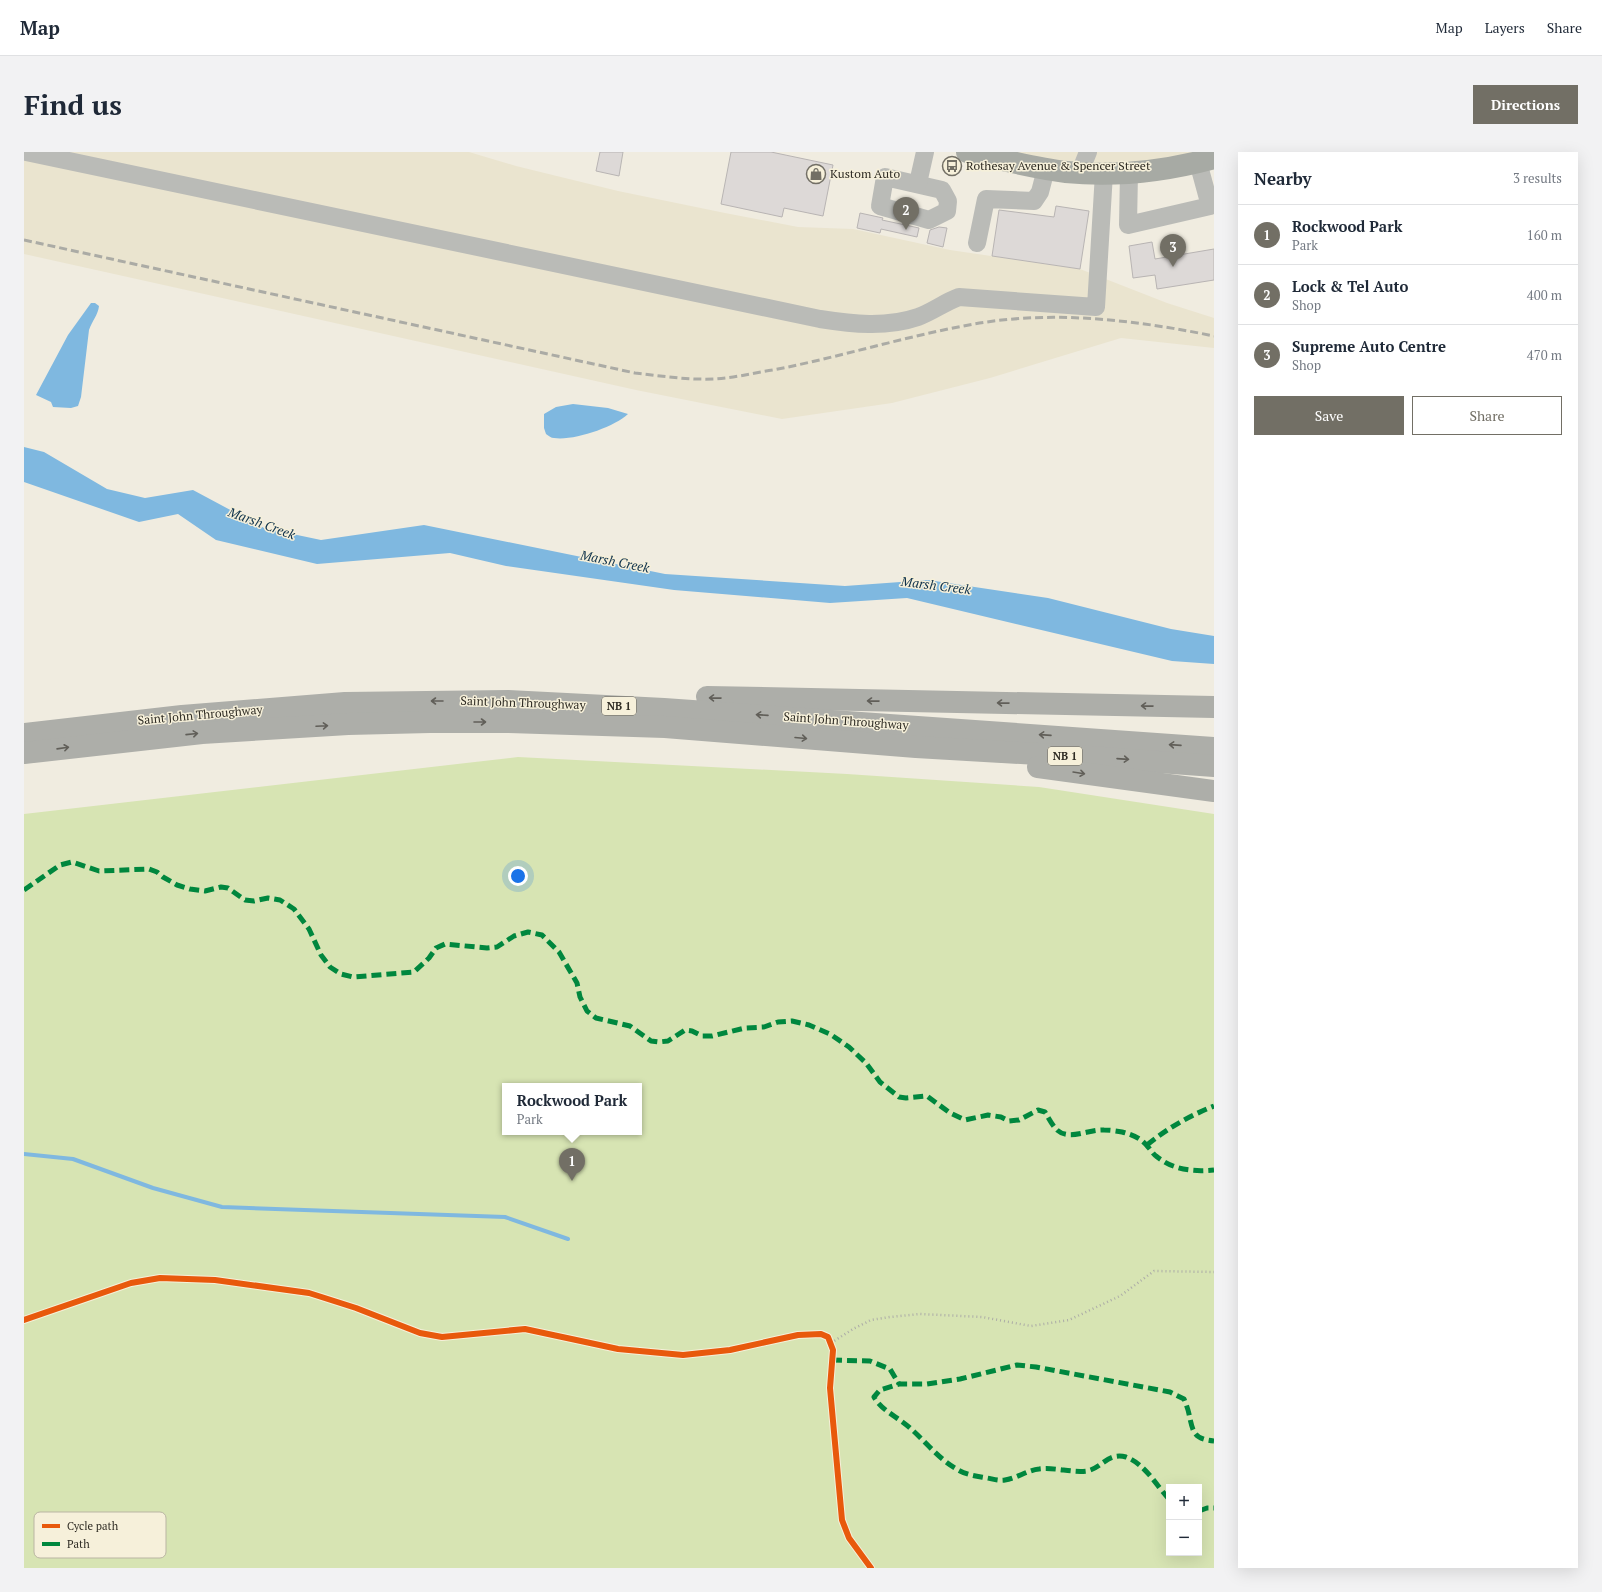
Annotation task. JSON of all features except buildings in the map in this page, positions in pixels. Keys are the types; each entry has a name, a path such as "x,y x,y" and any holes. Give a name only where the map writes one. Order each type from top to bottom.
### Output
{"highway":[{"path":"508,701 664,697 1214,707"},
{"name":"Saint John Throughway","path":"24,734 182,716 345,703 508,701 664,708 1214,748"},
{"name":"Saint John Throughway","path":"24,753 202,733 348,724 509,722 665,727 916,747 1214,766"},
{"path":"916,747 1093,775 1214,791"}],"main road":[{"path":"967,152 1046,169 1104,173 1129,173 1206,160"}],"lane":[{"path":"26,152 820,318 869,324 896,323 908,320 920,316 959,297 1096,307 1104,173"},
{"path":"918,183 925,152"},
{"path":"1080,172 1088,152"},
{"path":"1129,173 1128,225 1210,206 1206,160"},
{"path":"977,243 986,199 1034,201 1040,192 1046,169"}],"path":[{"path":"831,1343 871,1320 920,1314 982,1317 1031,1326 1069,1320 1120,1296 1154,1271 1214,1272"}],"shaded area":[{"path":"24,152 469,152 516,166 618,191 798,227 853,229 950,250 1080,269 1167,303 1214,318 1214,348 1121,338 990,378 892,403 782,419 636,390 24,254"},
{"path":"967,152 1214,152 1151,171"}],"green space":[{"path":"518,757 847,774 1039,787 1214,814 1214,1568 24,1568 24,814"}],"water":[{"path":"91,303 95,303 99,306 89,330 81,397 78,406 71,408 53,407 51,402 36,395 68,335"},
{"path":"573,404 608,408 628,414 613,424 583,435 552,438 546,434 544,428 544,414 556,407"},
{"name":"Marsh Creek","path":"24,447 44,452 107,489 145,498 193,490 264,528 321,540 424,525 665,574 845,586 928,580 1048,598 1171,629 1214,636 1214,664 1172,661 907,598 830,603 674,590 506,566 450,553 317,564 216,540 178,514 139,522 24,482"}],"waterway":[{"path":"24,1154 73,1159 153,1188 222,1207 505,1217 568,1239"}],"railway":[{"path":"24,240 635,373 684,378 704,379 736,377 824,359 898,340 949,329 1004,320 1064,317 1124,321 1214,336"}],"marked path":[{"path":"24,890 60,865 72,862 99,871 149,869 157,872 177,885 190,889 205,891 221,887 228,888 245,900 254,901 268,898 280,900 294,909 309,929 321,955 330,967 341,974 353,977 414,972 429,958 436,948 445,944 487,948 497,947 514,936 528,932 542,935 559,952 577,983 580,997 587,1011 596,1018 630,1026 651,1041 668,1041 685,1030 692,1031 702,1036 712,1036 745,1028 764,1027 778,1022 792,1021 809,1025 830,1034 849,1047 866,1063 880,1082 899,1097 906,1098 927,1096 950,1113 965,1120 988,1115 1001,1117 1009,1121 1019,1120 1038,1110 1045,1112 1055,1128 1062,1133 1073,1135 1098,1130 1122,1132 1140,1139 1155,1155 1163,1161 1176,1167 1198,1171 1214,1170"},
{"path":"1147,1145 1179,1123 1214,1106"},
{"path":"832,1360 870,1361 890,1369 899,1384"},
{"path":"1166,1495 1145,1470 1133,1460 1120,1456 1110,1458 1097,1467 1087,1471 1039,1469 1003,1480 967,1474 949,1464 910,1428 881,1406 874,1397 880,1390 899,1384 927,1384 960,1379 1017,1365 1036,1367 1170,1392 1184,1399 1193,1430 1198,1437 1214,1441"},
{"path":"1202,1510 1214,1508"}],"cycle path":[{"path":"24,1320 131,1283 160,1278 215,1280 309,1293 356,1308 420,1333 442,1337 525,1329 618,1349 683,1355 730,1350 798,1335 821,1334 828,1337 833,1350 830,1388 842,1520 849,1538 871,1568"}],"place":[{"name":"Rothesay Avenue & Spencer Street","path":"952,166"},
{"name":"Kustom Auto","path":"816,174"},
{"name":"Lock & Tel Auto","path":"906,230"},
{"name":"Supreme Auto Centre","path":"1173,267"},
{"name":"Rockwood Park","path":"572,1181"}]}
